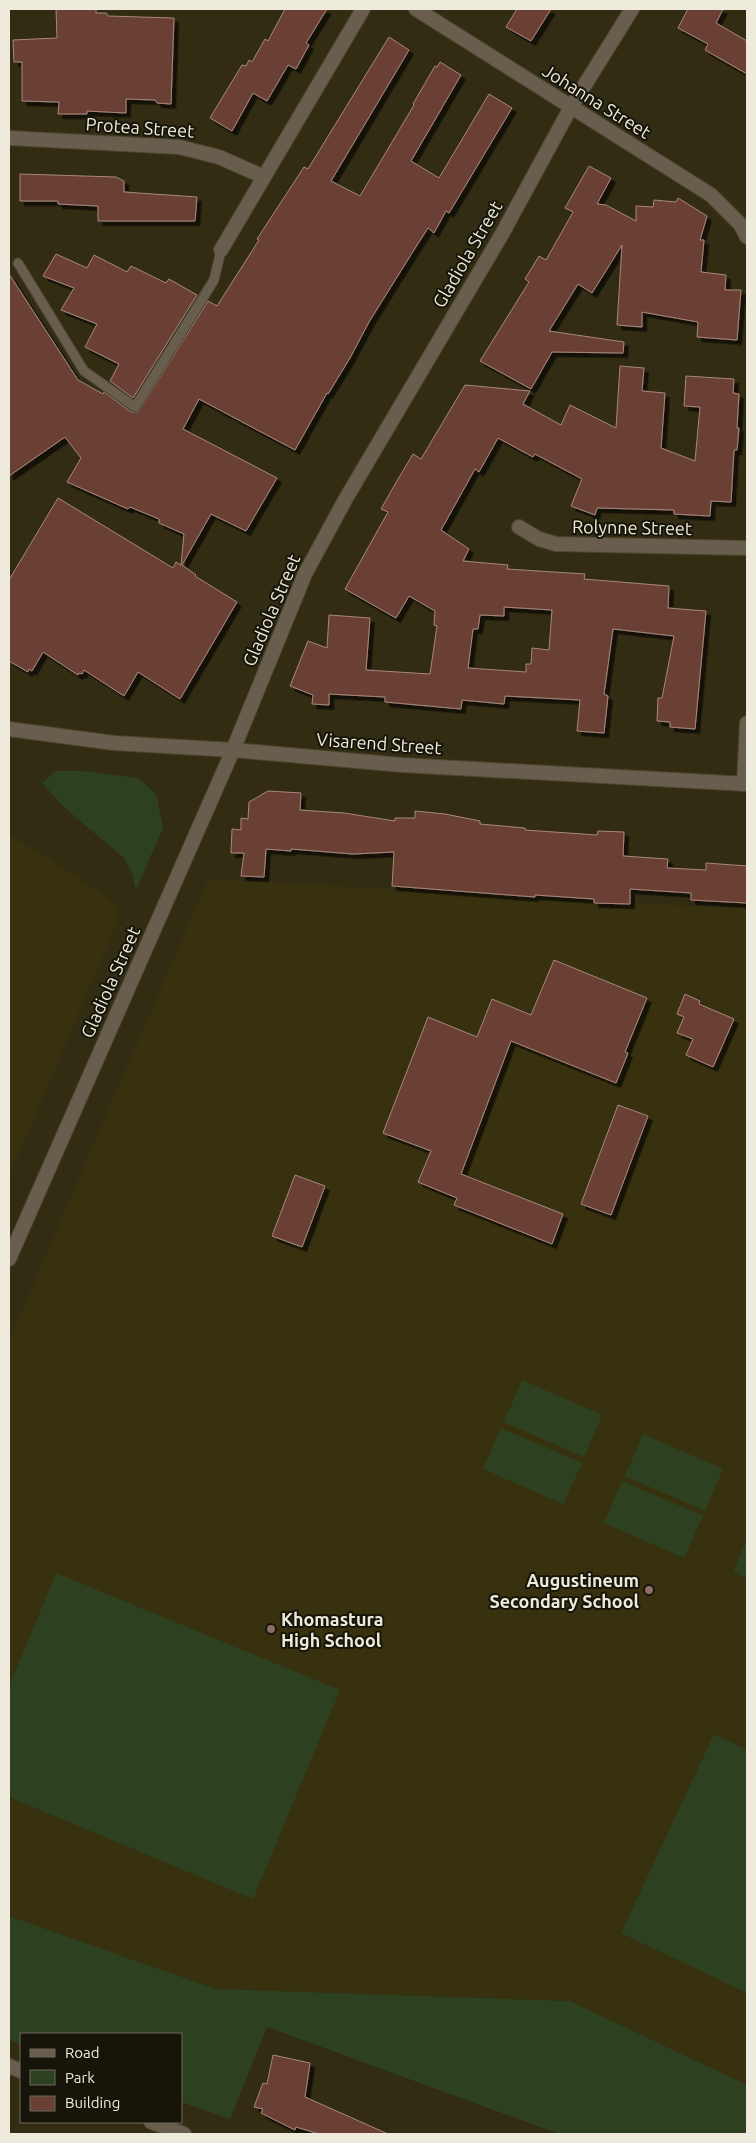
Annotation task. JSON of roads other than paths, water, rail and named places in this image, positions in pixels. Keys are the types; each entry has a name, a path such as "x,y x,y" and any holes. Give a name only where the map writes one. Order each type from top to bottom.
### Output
{"street":[{"path":"221,250 363,9"},
{"name":"Johanna Street","path":"416,9 711,196 740,224 747,237"},
{"name":"Gladiola Street","path":"9,1259 233,750 305,574 345,500 502,234 571,106 632,9"},
{"name":"Protea Street","path":"9,138 179,147 219,157 264,177"},
{"name":"Rolynne Street","path":"519,527 539,539 556,544 747,548"},
{"path":"746,784 747,723"},
{"name":"Visarend Street","path":"9,729 114,743 233,750 402,765 746,784"},
{"path":"153,2123 176,2133"}],"lane":[{"path":"18,263 84,371 135,407 214,280 221,250"}],"place":[{"name":"Augustineum Secondary School","path":"649,1590"},
{"name":"Khomastura High School","path":"271,1629"}]}
